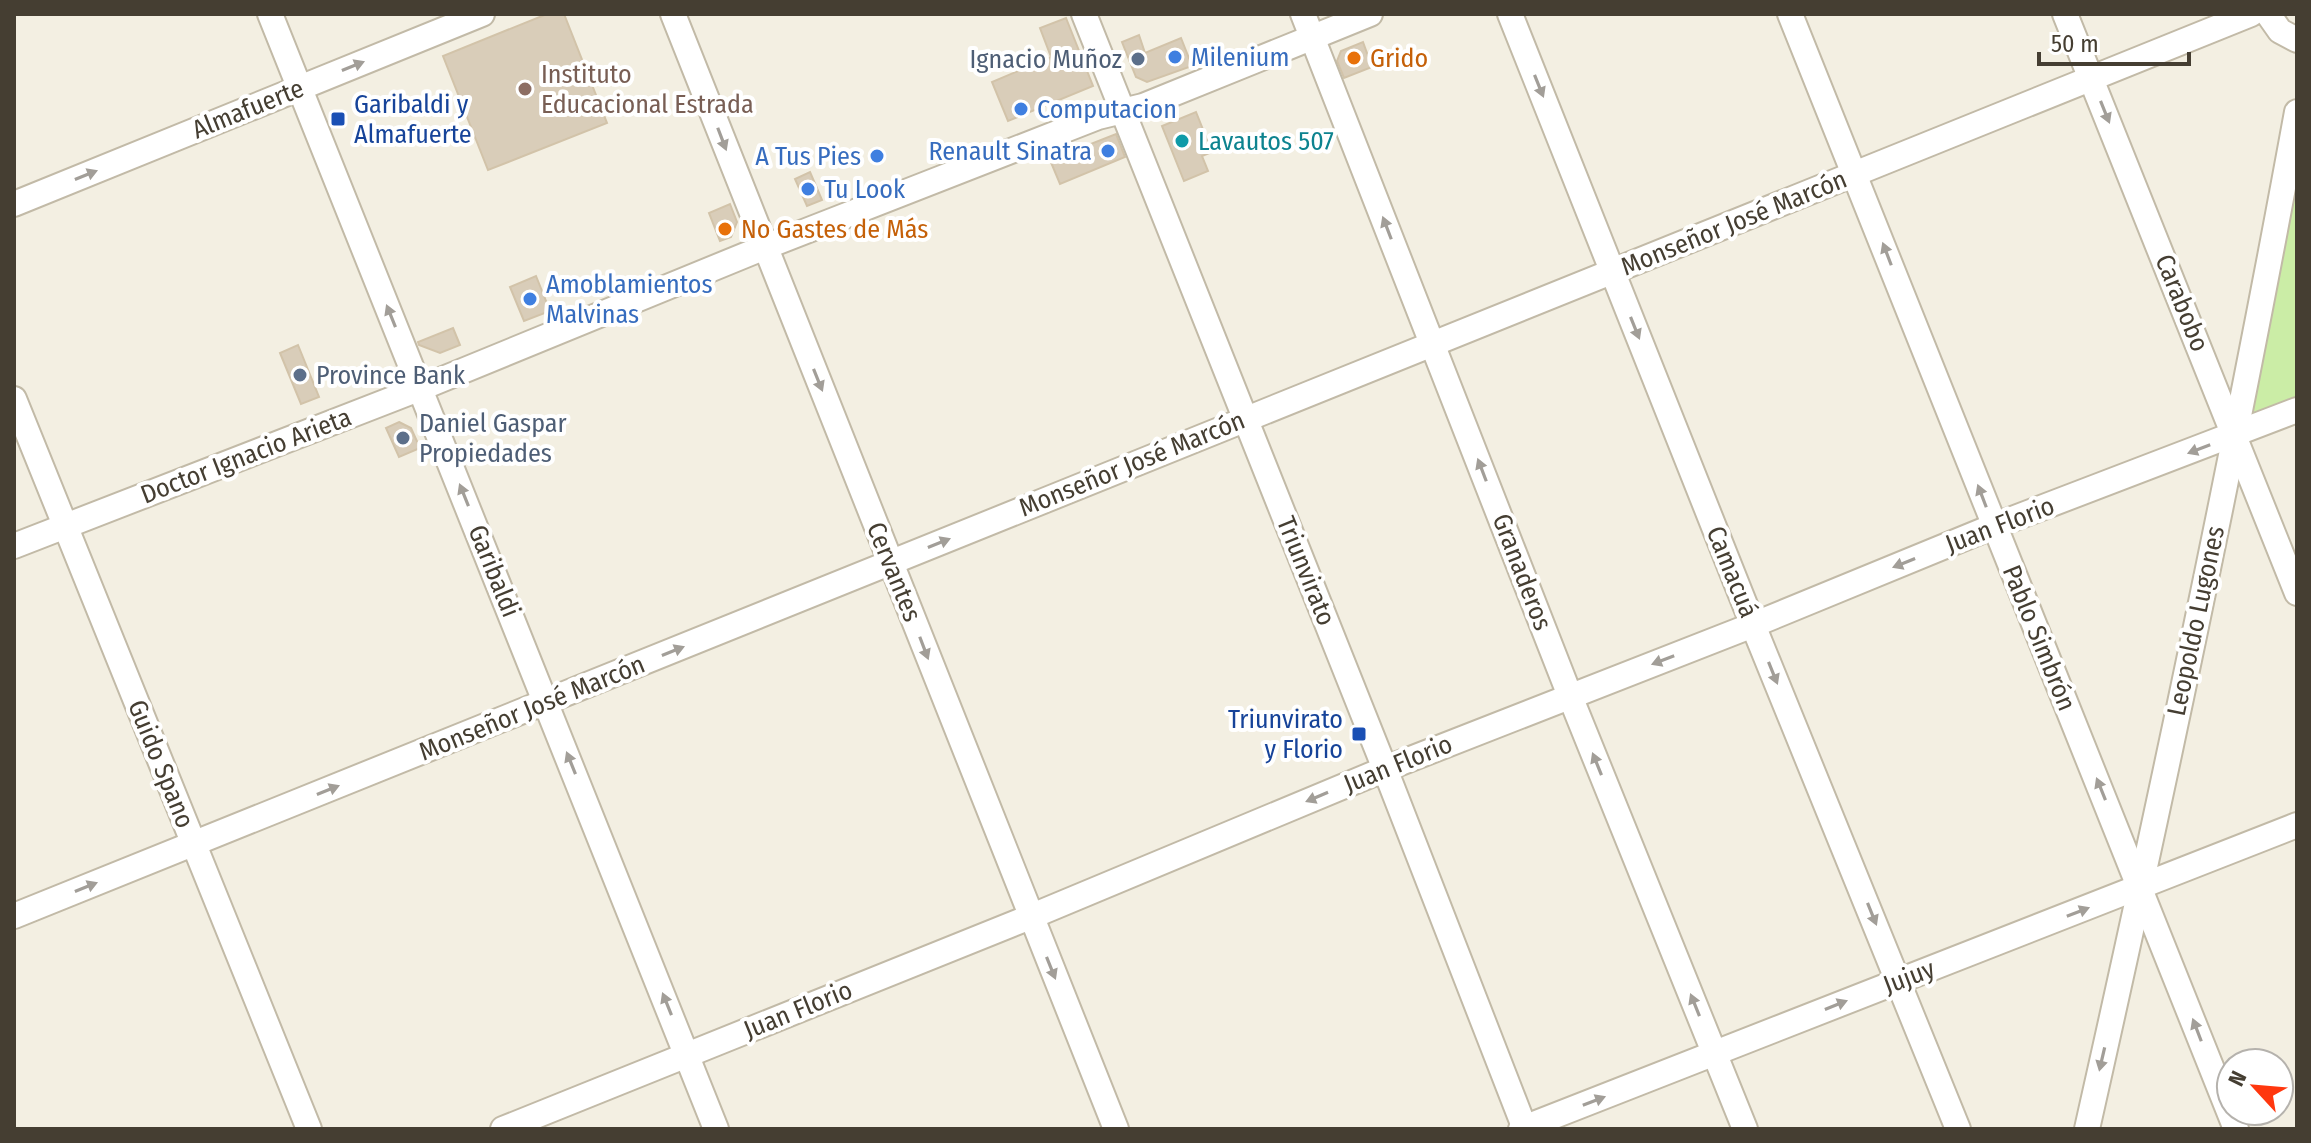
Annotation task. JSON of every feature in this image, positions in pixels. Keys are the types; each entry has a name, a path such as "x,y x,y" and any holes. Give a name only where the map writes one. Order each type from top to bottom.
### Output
{"street":[{"name":"Garibaldi","path":"270,14 716,1129"},
{"name":"Almafuerte","path":"14,204 482,14"},
{"name":"Cervantes","path":"673,14 1116,1129"},
{"name":"Triunvirato","path":"1084,14 1385,769 1523,1129"},
{"name":"Granaderos","path":"1303,14 1570,696 1745,1129"},
{"name":"Doctor Ignacio Arieta","path":"14,546 421,388 765,247 1122,110 1143,106 1370,14"},
{"name":"Camacuá","path":"1510,14 1958,1129"},
{"name":"Pablo Simbrón","path":"1790,14 2236,1129"},
{"name":"Carabobo","path":"2065,14 2297,593"},
{"name":"Monseñor José Marcón","path":"14,916 2251,14"},
{"path":"2268,14 2280,31 2297,40"},
{"name":"Leopoldo Lugones","path":"2087,1129 2141,888 2235,435 2297,112"},
{"name":"Guido Spano","path":"14,399 309,1129"},
{"name":"Juan Florio","path":"503,1129 1030,917 1385,769 1753,625 1994,526 2297,410"},
{"name":"Jujuy","path":"1523,1129 2297,825"}],"green space":[{"path":"2297,169 2297,404 2249,416"}],"building":[{"name":"Instituto Educacional Estrada","path":"547,14 564,14 607,123 488,170 443,56"},
{"path":"1066,18 1093,86 1008,121 992,82 1051,57 1040,28"},
{"path":"1139,35 1145,53 1181,38 1192,66 1147,82 1136,77 1122,42"},
{"name":"Grido","path":"1363,42 1372,67 1344,78 1337,61 1341,51"},
{"name":"Lavautos 507","path":"1196,112 1212,152 1202,156 1208,171 1184,181 1162,126"},
{"path":"1116,134 1125,157 1060,184 1050,160"},
{"name":"Tu Look","path":"810,172 822,200 807,206 795,179"},
{"name":"No Gastes de Más","path":"730,204 737,222 731,237 720,241 709,213"},
{"name":"Amoblamientos Malvinas","path":"536,276 550,311 524,321 510,287"},
{"path":"453,328 460,345 440,353 419,345 418,342"},
{"name":"Province Bank","path":"298,345 319,397 301,404 280,353"},
{"name":"Daniel Gaspar Propiedades","path":"399,422 411,428 420,448 399,457 386,428"}],"place":[{"name":"Milenium","path":"1175,57"},
{"name":"Grido","path":"1354,58"},
{"name":"Ignacio Muñoz","path":"1138,59"},
{"name":"Instituto Educacional Estrada","path":"525,89"},
{"name":"Computacion","path":"1021,109"},
{"name":"Garibaldi y Almafuerte","path":"338,119"},
{"name":"Lavautos 507","path":"1182,141"},
{"name":"Renault Sinatra","path":"1108,151"},
{"name":"A Tus Pies","path":"877,156"},
{"name":"Tu Look","path":"808,189"},
{"name":"No Gastes de Más","path":"725,229"},
{"name":"Amoblamientos Malvinas","path":"530,299"},
{"name":"Province Bank","path":"300,375"},
{"name":"Daniel Gaspar Propiedades","path":"403,438"},
{"name":"Triunvirato y Florio","path":"1359,734"}]}
